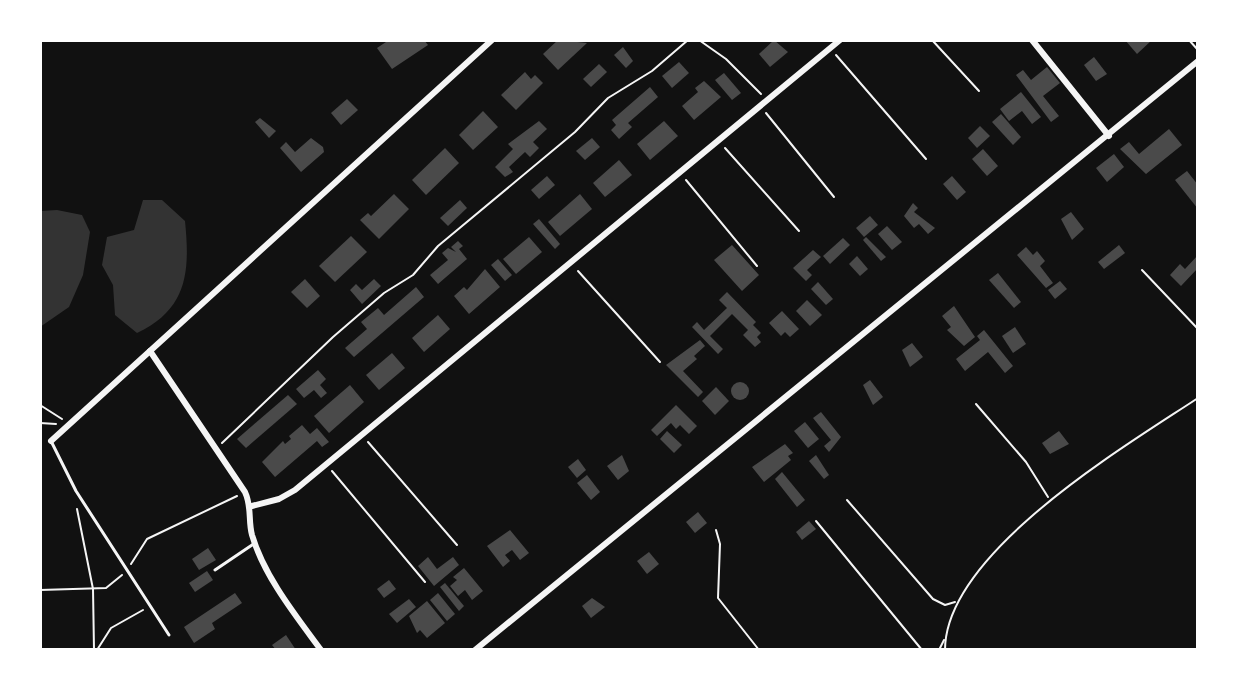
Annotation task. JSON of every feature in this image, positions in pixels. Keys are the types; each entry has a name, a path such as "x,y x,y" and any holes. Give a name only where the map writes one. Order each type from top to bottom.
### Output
{"street":[{"path":"51,441 492,40"},
{"path":"252,506 279,499 326,464 840,40"},
{"path":"1032,40 1109,136"},
{"path":"475,650 1198,61"},
{"path":"150,351 245,492 252,506 250,519 256,543 296,616 321,650"}],"lane":[{"path":"51,441 76,491 169,635"},
{"path":"215,570 256,543"}],"path":[{"path":"215,448 333,337 384,293 413,275 438,246 575,132 608,98 627,83 652,71 688,40"},
{"path":"699,40 726,59 767,100"},
{"path":"932,40 979,91"},
{"path":"1189,40 1198,50"},
{"path":"830,48 926,159"},
{"path":"761,106 834,197"},
{"path":"718,141 799,231"},
{"path":"680,173 757,266"},
{"path":"572,264 660,362"},
{"path":"1142,270 1198,329"},
{"path":"939,650 956,602 968,584 1048,499 1198,398"},
{"path":"976,404 1026,462 1048,499"},
{"path":"40,405 70,424"},
{"path":"40,423 70,424"},
{"path":"362,435 457,545"},
{"path":"326,464 425,582"},
{"path":"76,491 80,536 93,589 96,650"},
{"path":"40,590 106,588 127,570 147,539 245,492"},
{"path":"847,500 933,599 945,605 956,602"},
{"path":"816,521 922,650"},
{"path":"716,530 721,553 718,598 759,650"},
{"path":"96,650 111,628 150,606"},
{"path":"945,638 945,650"}],"shaded area":[{"path":"143,200 162,200 185,221 187,256 182,287 176,300 154,323 137,333 115,315 113,285 102,265 107,237 134,230"},
{"path":"57,210 82,215 90,232 83,275 69,307 40,327 40,211"}],"building":[{"path":"389,40 424,40 428,45 392,69 377,48"},
{"path":"558,40 587,43 558,70 543,54"},
{"path":"774,40 788,52 770,67 759,54"},
{"path":"1125,40 1152,40 1137,54"},
{"path":"623,47 633,61 626,68 614,55"},
{"path":"1094,57 1107,74 1096,81 1084,65"},
{"path":"679,62 689,73 672,88 662,76"},
{"path":"599,64 607,72 591,87 583,79"},
{"path":"1047,67 1060,83 1043,96 1059,116 1051,122 1016,75 1023,70 1031,80"},
{"path":"525,72 531,79 535,75 543,83 516,110 501,95"},
{"path":"724,73 741,93 732,100 715,80"},
{"path":"704,81 721,97 694,120 682,106 698,92 695,88"},
{"path":"650,87 658,97 628,123 632,127 619,139 611,130 616,125 612,120"},
{"path":"1021,92 1041,117 1032,124 1022,111 1009,121 1000,109"},
{"path":"347,99 358,110 341,125 331,113"},
{"path":"483,111 498,127 473,150 459,135"},
{"path":"1001,114 1021,137 1013,145 992,122"},
{"path":"260,118 276,131 269,138 255,122"},
{"path":"539,121 547,129 533,142 539,148 530,157 525,152 509,167 513,172 505,177 495,167 513,149 508,144"},
{"path":"664,121 678,136 650,160 637,144"},
{"path":"980,126 990,136 977,148 968,138"},
{"path":"1169,129 1182,145 1146,174 1120,149 1129,142 1139,154"},
{"path":"311,138 323,147 324,152 301,172 280,148 286,142 295,152"},
{"path":"592,138 600,147 585,160 576,151"},
{"path":"445,148 459,163 426,195 412,180"},
{"path":"983,149 998,166 987,176 972,159"},
{"path":"1114,154 1124,167 1107,182 1096,168"},
{"path":"619,160 632,175 605,197 593,183"},
{"path":"1187,171 1198,185 1198,209 1175,180"},
{"path":"547,176 555,185 539,199 531,190"},
{"path":"952,176 966,192 957,200 943,184"},
{"path":"394,194 409,209 379,239 360,220 368,213 371,216"},
{"path":"580,194 592,209 560,236 548,222"},
{"path":"460,200 467,208 448,226 440,218"},
{"path":"913,203 918,208 914,212 935,228 928,234 919,224 914,228 904,216"},
{"path":"1071,212 1084,229 1072,240 1061,219"},
{"path":"870,216 878,225 864,237 856,228"},
{"path":"539,219 560,244 555,249 533,224"},
{"path":"887,226 902,242 892,250 878,234"},
{"path":"351,236 367,252 335,282 319,266"},
{"path":"529,237 542,252 516,274 503,259"},
{"path":"866,237 886,257 881,261 863,240"},
{"path":"843,238 850,245 830,264 823,256"},
{"path":"458,241 463,246 459,249 467,259 438,284 430,275 448,260 442,253 448,248 456,252 451,247"},
{"path":"732,245 759,275 742,291 714,260"},
{"path":"1119,245 1125,253 1104,269 1098,262"},
{"path":"1026,247 1033,255 1037,251 1045,261 1040,266 1053,283 1046,288 1017,255"},
{"path":"813,250 821,257 807,270 812,275 806,281 793,268"},
{"path":"1198,255 1198,268 1181,286 1170,275 1180,264 1185,269"},
{"path":"857,256 868,269 860,276 849,264"},
{"path":"498,259 512,275 505,281 491,265"},
{"path":"485,269 500,287 469,314 454,296 464,287 467,290"},
{"path":"998,273 1021,302 1014,308 989,280"},
{"path":"305,279 320,296 307,308 291,292"},
{"path":"374,279 381,286 362,304 350,290 356,284 362,290"},
{"path":"1060,281 1067,289 1055,299 1048,290"},
{"path":"818,282 833,299 826,305 811,289"},
{"path":"416,287 424,297 354,357 345,348 367,329 361,322 378,308 384,315"},
{"path":"727,292 756,322 753,325 761,333 757,337 761,342 755,347 743,335 748,330 732,314 710,336 723,349 718,354 692,327 697,322 704,330 727,308 719,300"},
{"path":"807,300 822,315 810,326 796,311"},
{"path":"954,306 975,337 964,346 947,330 951,327 942,316"},
{"path":"782,311 799,329 790,337 785,332 781,336 769,323"},
{"path":"438,315 450,329 424,352 412,338"},
{"path":"1015,327 1026,344 1013,353 1002,336"},
{"path":"984,330 1013,366 1005,373 988,352 965,371 956,359 980,340 977,336"},
{"path":"700,340 705,346 694,356 697,359 683,371 703,392 698,397 666,365"},
{"path":"912,343 923,357 910,367 902,350"},
{"path":"392,353 405,368 379,390 366,375"},
{"path":"318,370 326,379 320,385 327,393 321,398 314,390 304,398 296,389"},
{"path":"870,380 883,397 873,405 863,385"},
{"path":"740,382 749,391 740,400 731,391"},
{"path":"350,385 364,402 329,433 314,416"},
{"path":"716,387 729,401 715,415 702,401"},
{"path":"288,395 297,404 246,448 237,439"},
{"path":"676,405 697,426 689,434 680,425 676,429 671,423 657,436 651,430"},
{"path":"821,412 841,437 829,452 824,446 831,440 813,418"},
{"path":"805,422 819,439 808,448 794,431"},
{"path":"302,425 310,434 317,428 329,442 322,447 317,441 275,477 262,462 283,441 285,444 291,439 289,436"},
{"path":"667,431 682,445 674,453 660,439"},
{"path":"1059,431 1069,444 1050,454 1042,443"},
{"path":"785,444 793,453 788,456 791,460 764,482 752,467"},
{"path":"622,455 629,471 618,480 607,466"},
{"path":"816,455 829,475 824,479 809,461"},
{"path":"578,459 586,470 577,478 568,467"},
{"path":"782,472 805,500 797,507 775,479"},
{"path":"587,475 600,492 591,500 577,483"},
{"path":"698,512 707,523 695,533 686,522"},
{"path":"809,521 816,529 802,540 796,532"},
{"path":"510,530 529,553 520,560 512,550 505,555 510,561 503,567 487,546"},
{"path":"208,548 216,560 199,570 192,559"},
{"path":"649,552 659,564 647,574 637,561"},
{"path":"428,557 437,569 453,557 459,565 434,586 418,566"},
{"path":"464,568 483,591 472,600 465,590 458,596 450,586 457,580 453,577"},
{"path":"207,571 213,580 195,592 189,583"},
{"path":"389,580 396,589 384,598 377,589"},
{"path":"445,583 464,606 459,611 440,587"},
{"path":"235,593 242,603 212,623 215,629 194,643 184,627"},
{"path":"438,593 455,614 447,621 430,600"},
{"path":"592,598 605,607 591,618 582,606"},
{"path":"409,599 416,607 397,623 389,614"},
{"path":"427,601 445,623 427,638 420,630 417,633 409,616"},
{"path":"286,635 296,650 276,650 272,645"}]}
